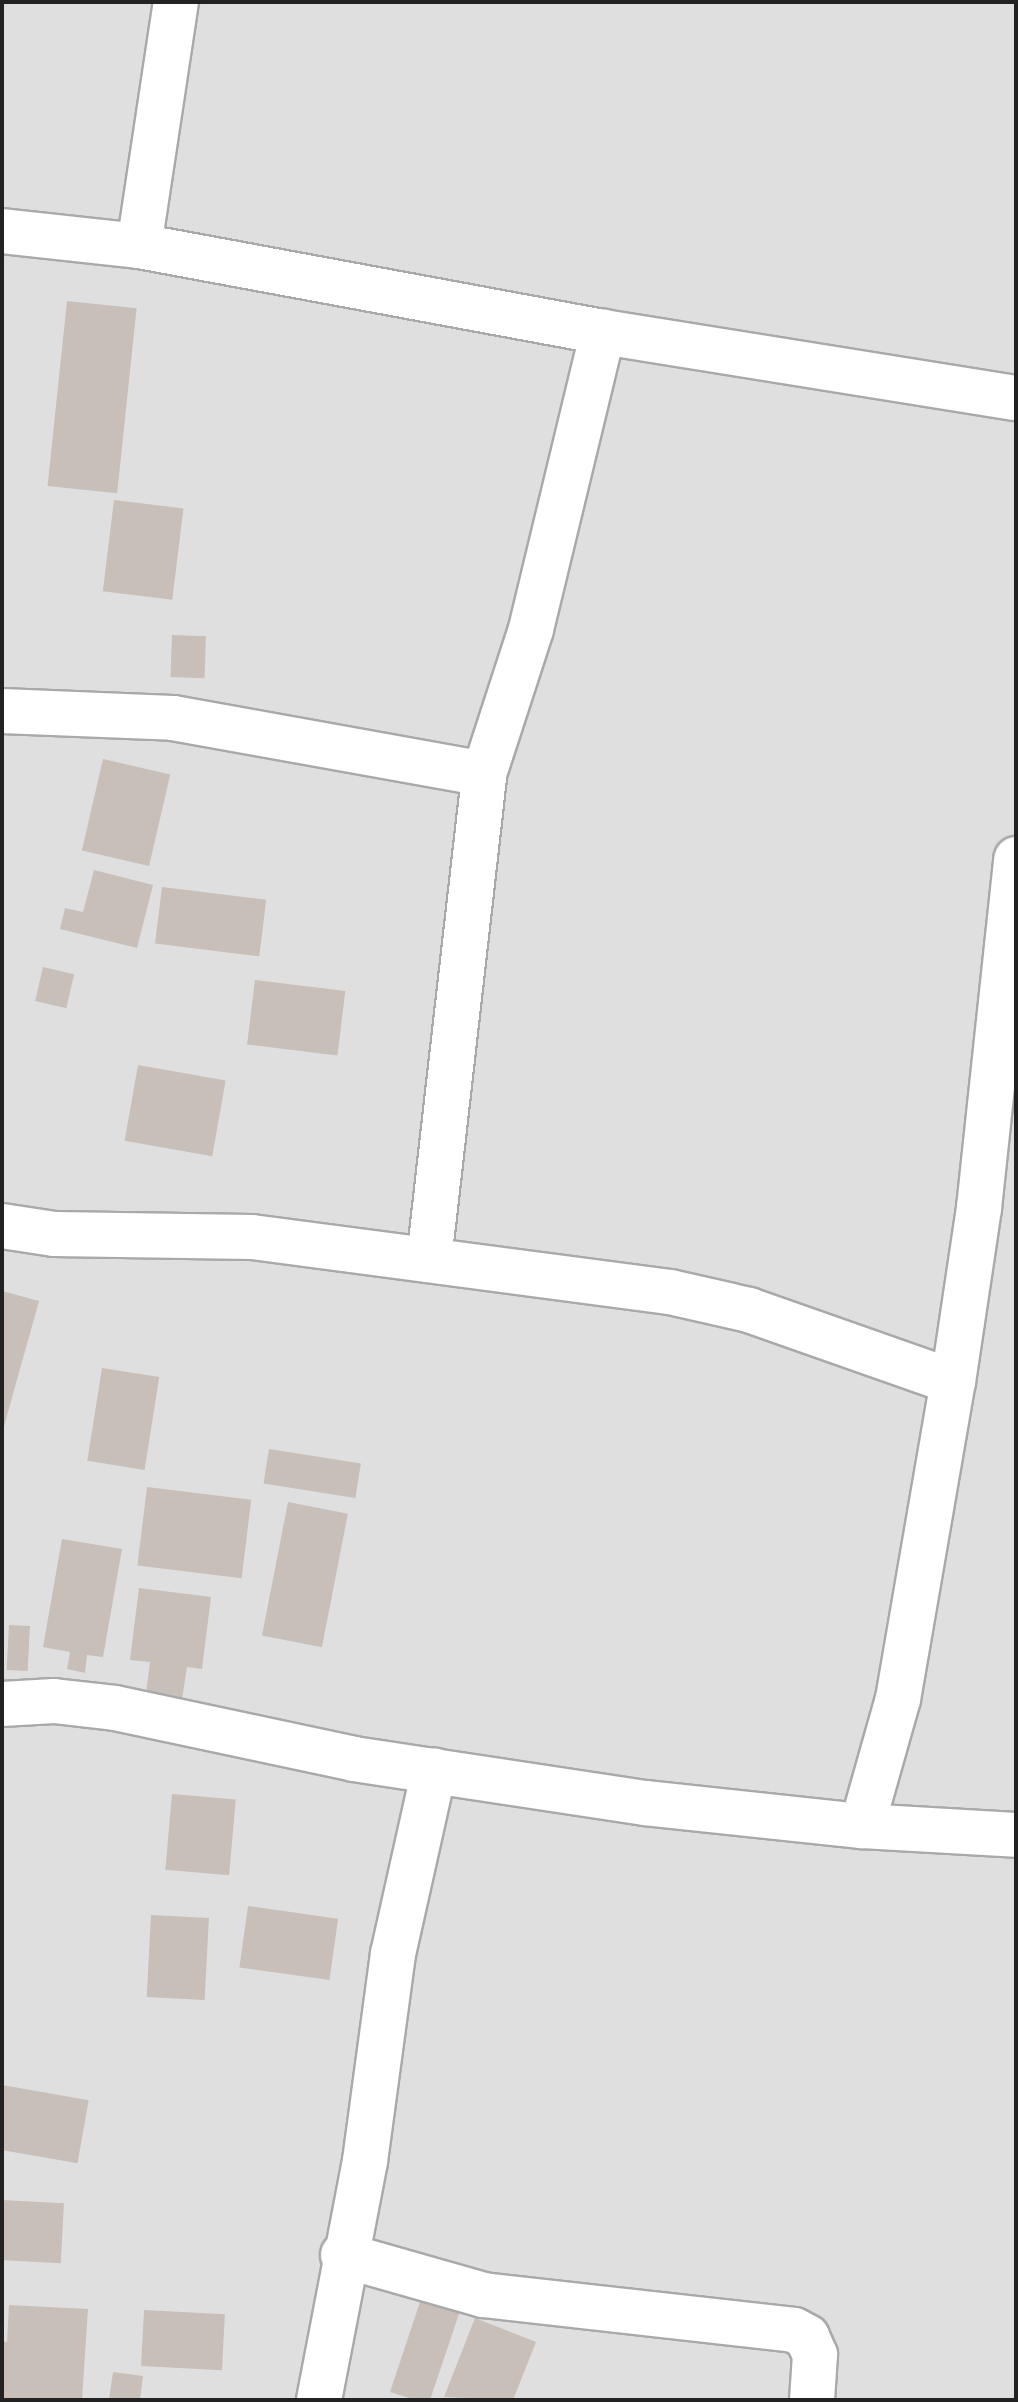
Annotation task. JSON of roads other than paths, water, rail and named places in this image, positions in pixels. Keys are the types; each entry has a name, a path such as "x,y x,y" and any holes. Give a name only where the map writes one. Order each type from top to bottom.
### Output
{"street":[{"path":"139,246 176,2"},
{"path":"2,231 139,246 603,332 1016,398"},
{"path":"429,1260 484,774 531,629 603,332"},
{"path":"2,711 173,718 484,774"},
{"path":"862,1826 898,1699 953,1382 979,1208 1016,859"},
{"path":"2,1226 54,1234 252,1237 670,1292 749,1310 953,1382"},
{"path":"2,1704 54,1701 115,1708 434,1771 645,1803 862,1826 1016,1835"},
{"path":"319,2400 343,2255 365,2161 393,1954 434,1771"},
{"path":"343,2255 483,2295 794,2330 807,2337 815,2355 812,2400"}]}
